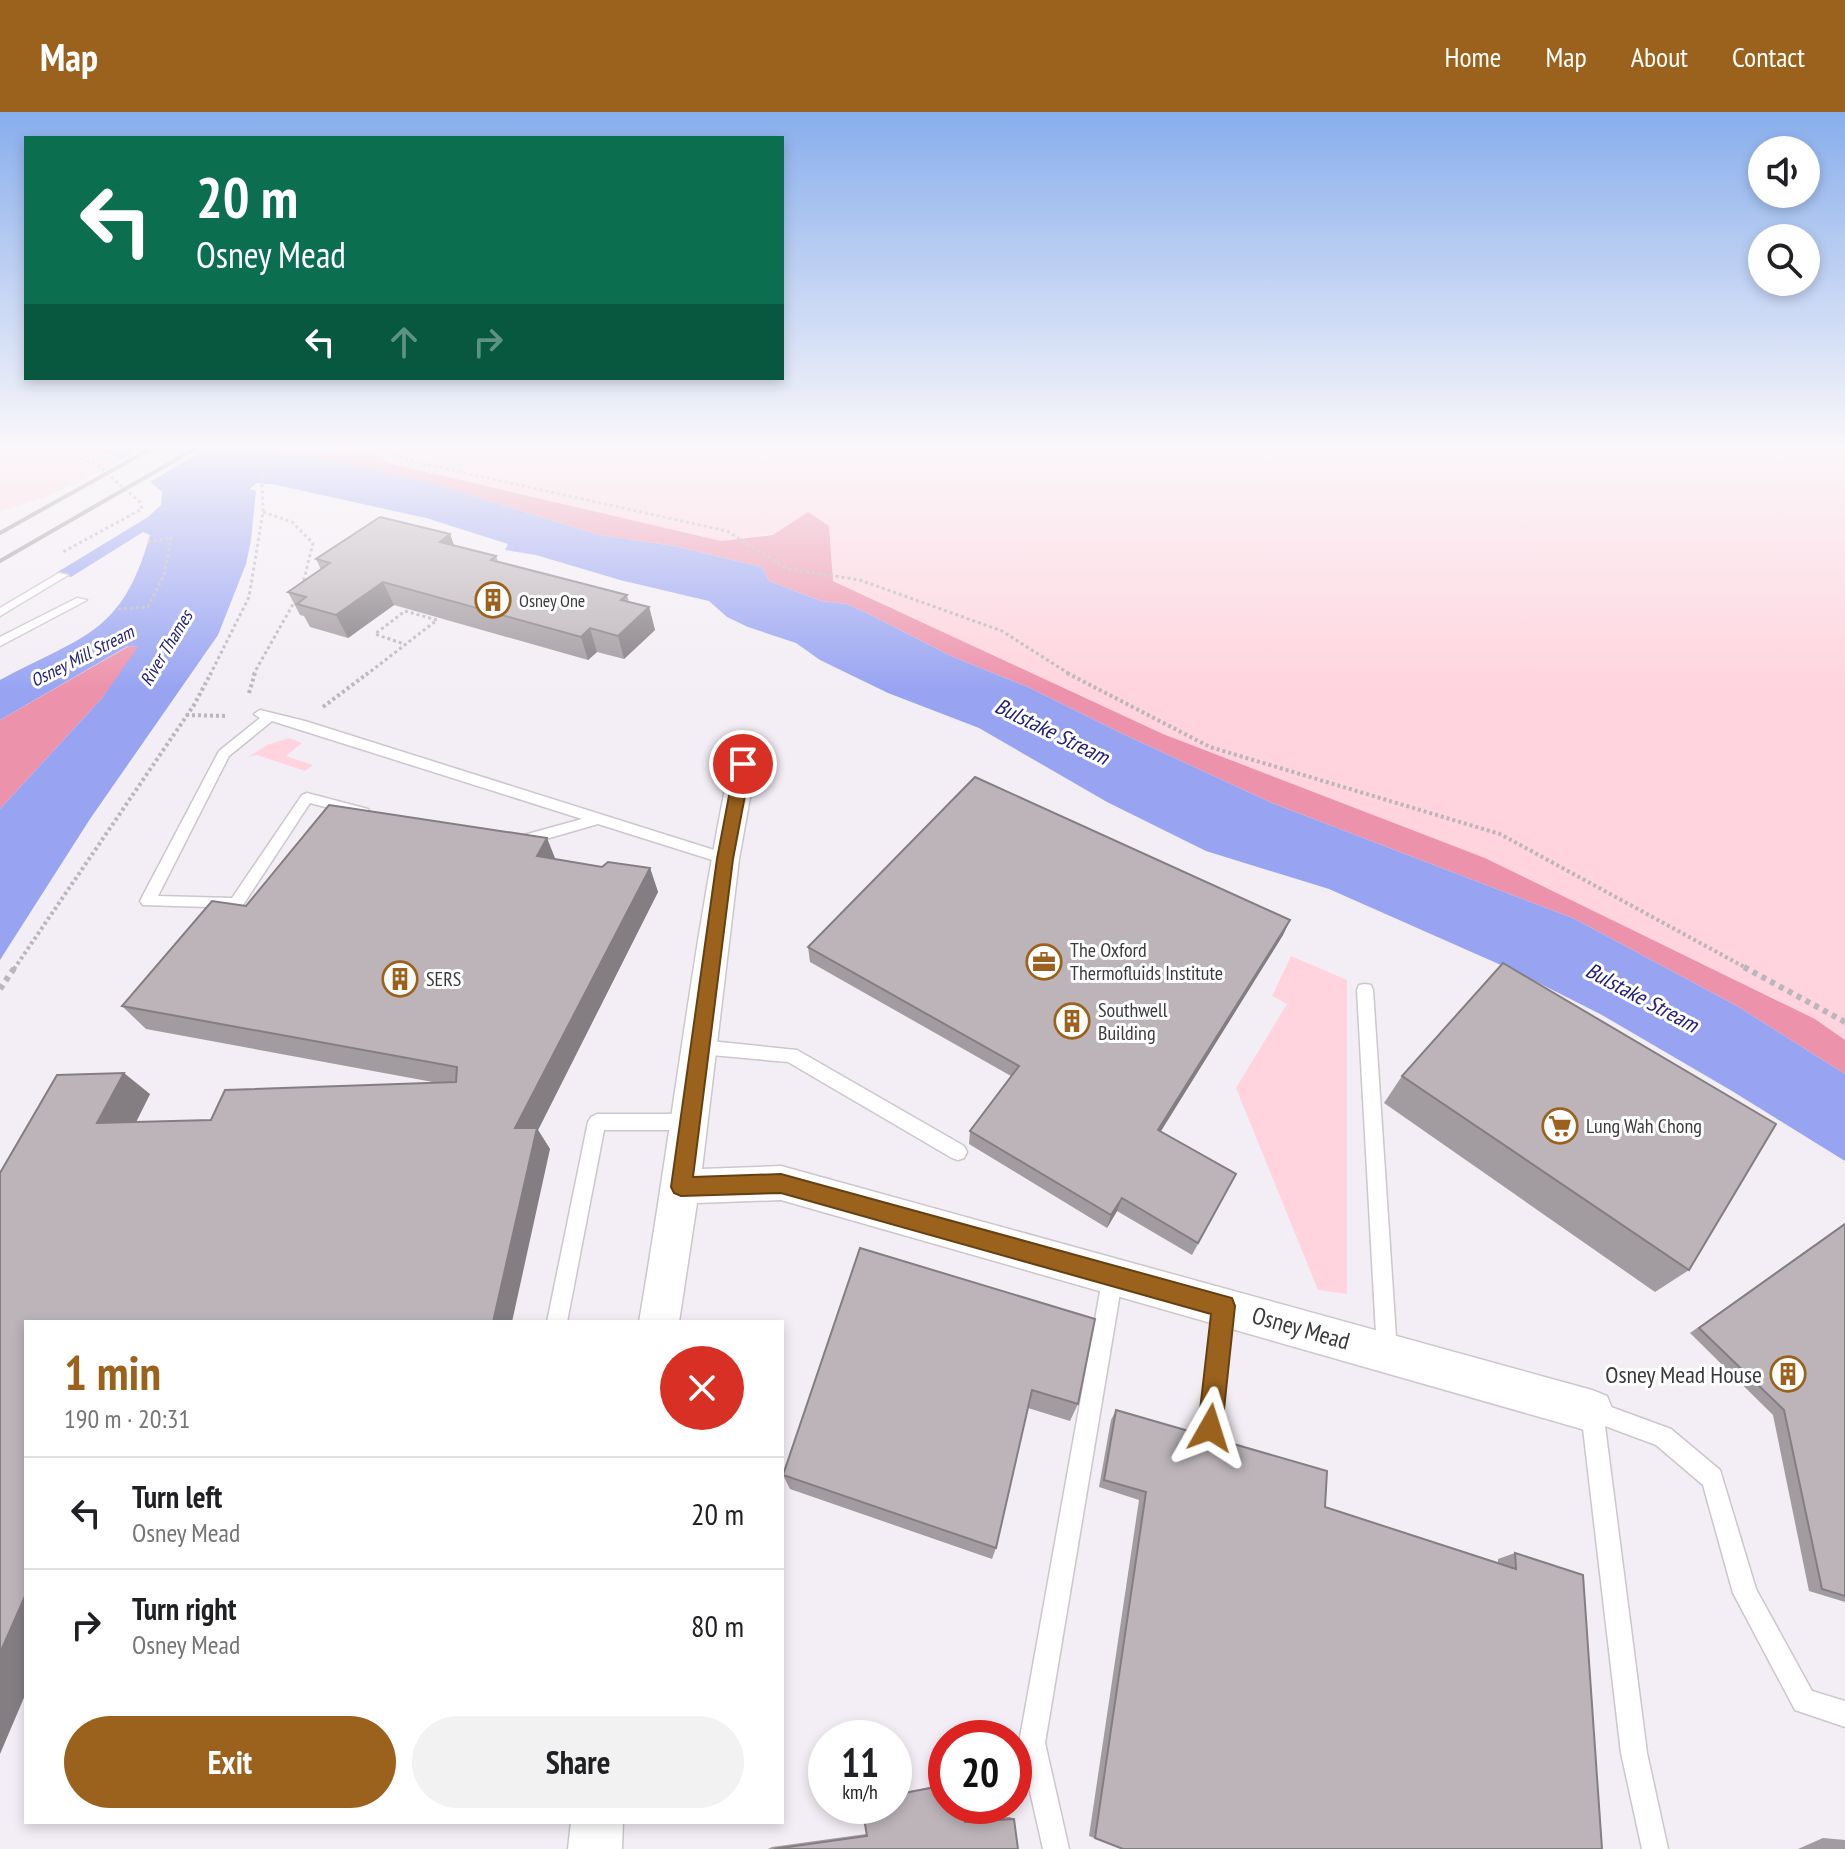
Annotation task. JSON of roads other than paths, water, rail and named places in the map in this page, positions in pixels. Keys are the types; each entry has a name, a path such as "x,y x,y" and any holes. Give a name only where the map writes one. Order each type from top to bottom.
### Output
{"street":[{"path":"659,1320 681,1187 725,859 743,764"},
{"name":"Osney Mead","path":"681,1187 781,1183 1592,1411"},
{"path":"593,1849 597,1824"}],"lane":[{"path":"0,613 63,575"},
{"path":"0,642 81,600"},
{"path":"379,817 307,798 236,904 148,901 224,754 264,715 725,859"},
{"path":"503,842 516,843 597,819"},
{"path":"1365,990 1387,1352"},
{"path":"700,1047 791,1055 958,1152"},
{"path":"557,1320 597,1122 690,1122"},
{"path":"1056,1849 1032,1743 1113,1275"},
{"path":"1210,1428 1224,1306"},
{"path":"1655,1849 1634,1753 1592,1411 1663,1437 1712,1478 1745,1593 1804,1701 1845,1714"}],"water":[{"path":"130,528 252,528 246,564 218,635 90,819 0,960 0,809 102,698 138,647 128,646 0,720 0,680 77,641 112,613 139,568 150,535 143,532 71,577 56,573"},
{"name":"Bulstake Stream","path":"458,528 577,528 599,535 675,546 762,567 769,581 821,601 847,604 951,656 1028,687 1272,803 1575,919 1737,1006 1845,1074 1845,1161 1602,1015 1519,973 1329,889 1206,851 1107,802 979,728 888,693 820,660 796,643 727,617 709,601 620,580 536,555 505,550 508,544"}],"railway":[{"path":"0,533 9,528"},
{"path":"0,561 57,528"}],"place":[{"name":"Osney One","path":"493,600"},
{"name":"The Oxford Thermofluids Institute","path":"1044,962"},
{"name":"SERS","path":"400,979"},
{"name":"Southwell Building","path":"1072,1021"},
{"name":"Lung Wah Chong","path":"1560,1126"},
{"name":"Osney Mead House","path":"1788,1374"}],"water label":[{"name":"River Thames","path":"166,648"},
{"name":"Osney Mill Stream","path":"82,656"}]}
